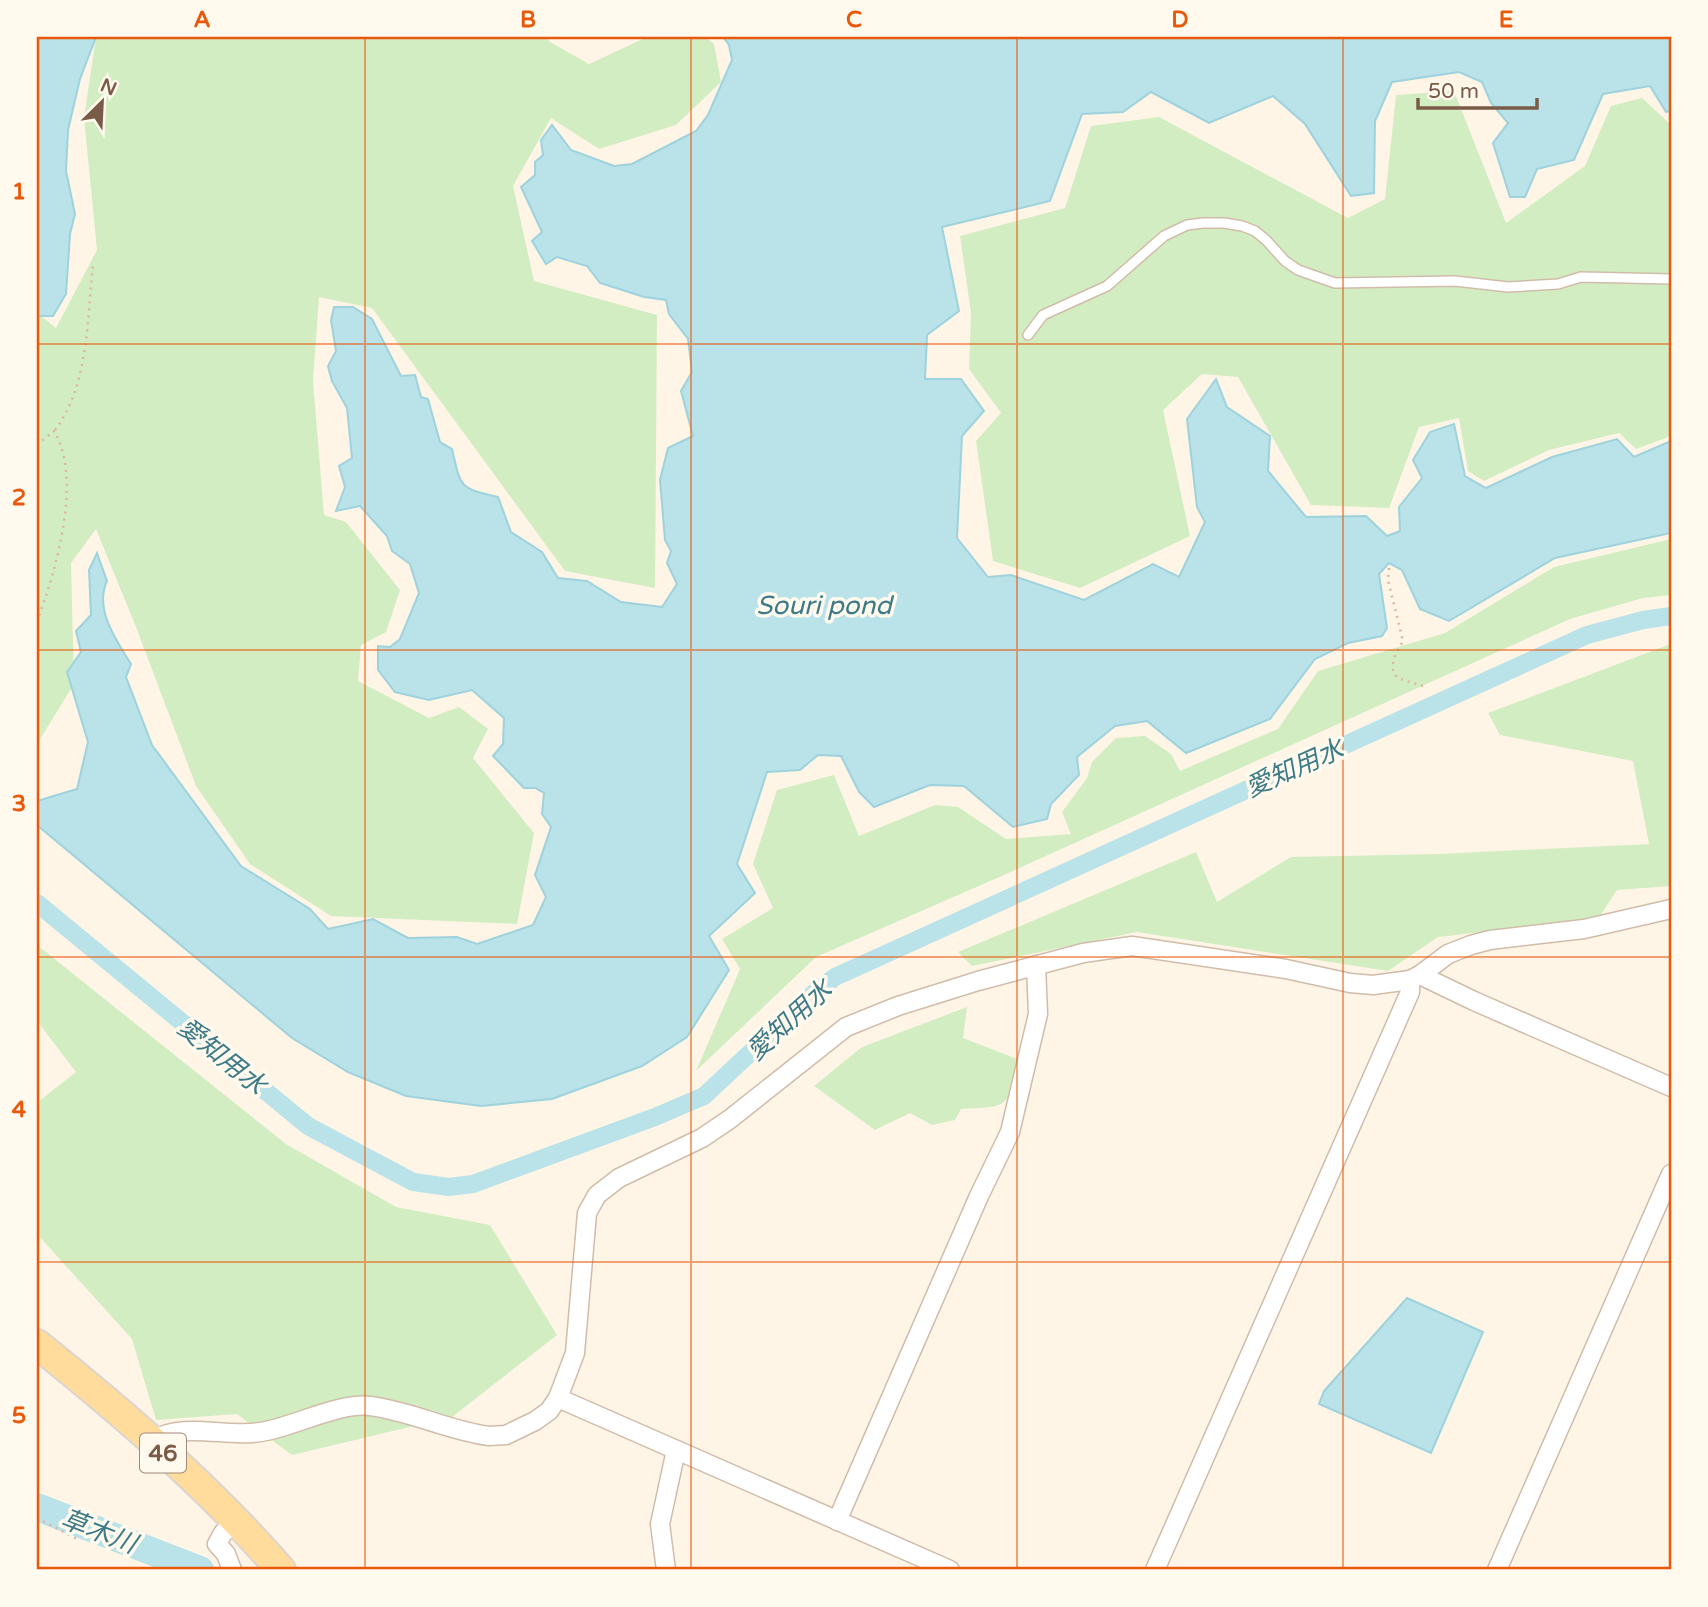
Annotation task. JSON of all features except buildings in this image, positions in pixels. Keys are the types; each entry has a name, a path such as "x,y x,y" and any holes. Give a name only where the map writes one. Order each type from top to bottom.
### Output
{"main road":[{"name":"46","path":"37,1344 151,1441 236,1521 281,1570"}],"street":[{"path":"151,1441 160,1436 193,1430 234,1434 262,1432 343,1409 367,1405 476,1435 506,1435 535,1421 549,1411 558,1398 575,1353 587,1213 597,1195 619,1178 702,1138 846,1027 898,1006 1036,965 1083,953 1132,946 1373,985 1415,978 1448,954 1490,940 1584,929 1671,909"},
{"path":"837,1521 979,1196 1010,1132 1038,1014 1036,965"},
{"path":"1415,978 1671,1087"},
{"path":"1155,1570 1415,978"},
{"path":"1497,1570 1671,1174"},
{"path":"558,1398 950,1570"},
{"path":"666,1570 660,1524 676,1450"},
{"path":"232,1570 226,1554 217,1544 223,1532 236,1521"}],"lane":[{"path":"1028,335 1043,314 1107,286 1164,236 1175,229 1203,223 1224,223 1255,231 1292,266 1335,283 1455,281 1507,287 1558,284 1581,277 1671,279"}],"path":[{"path":"37,445 54,431 66,416 84,355 93,265"},
{"path":"37,621 51,575 67,500 62,445 54,431"},
{"path":"1389,568 1388,580 1404,641 1391,666 1400,679 1426,687"},
{"path":"37,1518 77,1539"}],"green space":[{"path":"96,37 547,37 550,42 589,64 647,37 705,37 714,44 721,82 676,125 599,149 551,118 513,186 534,281 657,315 655,588 565,571 372,308 319,297 313,381 324,515 346,522 400,590 386,632 361,645 358,681 429,718 459,707 488,729 473,758 534,833 517,924 331,916 250,864 196,786 96,529 71,563 74,684 37,744 37,313 56,328 97,250 84,118"},
{"path":"1454,91 1506,223 1585,166 1611,106 1642,98 1671,125 1671,436 1636,449 1619,433 1549,450 1484,481 1468,471 1459,418 1419,427 1389,508 1311,505 1238,377 1202,374 1163,410 1190,536 1080,588 993,561 976,441 1001,413 969,369 971,313 960,236 1065,208 1091,126 1159,117 1348,218 1385,199 1396,95"},
{"path":"1671,539 1671,595 1643,598 1570,619 816,957 696,1071 740,969 722,939 773,908 753,864 777,790 834,775 859,836 935,805 958,807 1006,839 1071,834 1062,812 1087,778 1092,762 1116,738 1145,736 1171,754 1180,771 1278,729 1318,671 1445,633 1554,567"},
{"path":"1671,645 1671,886 1617,890 1598,919 1438,937 1388,971 1137,932 972,966 958,952 1196,852 1217,902 1291,857 1438,854 1649,844 1633,761 1500,735 1488,713"},
{"path":"37,945 286,1144 396,1207 490,1225 557,1335 452,1417 292,1455 237,1414 156,1420 132,1339 37,1234 37,1100 76,1072 37,1021"},
{"path":"967,1007 963,1038 1020,1060 1009,1096 999,1105 961,1109 955,1120 932,1125 910,1113 875,1130 814,1086 862,1047"}],"water":[{"path":"37,37 96,37 80,79 68,130 66,171 75,214 70,234 66,294 53,316 37,316"},
{"name":"Souri pond","path":"723,37 1671,37 1671,111 1666,112 1650,86 1603,94 1574,160 1537,169 1525,197 1510,197 1493,143 1508,123 1491,103 1482,82 1459,72 1392,82 1375,121 1374,193 1351,196 1305,124 1273,96 1209,123 1151,92 1123,112 1082,114 1050,201 942,227 959,311 927,335 925,379 961,379 984,411 962,436 957,538 988,577 1011,575 1084,600 1153,564 1179,577 1205,522 1197,507 1187,419 1216,379 1227,407 1270,436 1268,471 1306,517 1366,516 1387,536 1400,531 1399,507 1422,478 1413,460 1430,432 1454,424 1465,476 1486,488 1552,457 1617,439 1634,457 1671,441 1671,533 1555,558 1449,621 1420,609 1402,570 1389,563 1379,574 1387,628 1382,636 1348,643 1315,659 1270,719 1186,753 1147,721 1115,726 1077,757 1079,775 1051,804 1047,819 1013,827 964,786 930,785 874,807 859,792 841,756 818,755 800,770 767,772 737,864 755,893 709,936 729,970 687,1037 642,1066 552,1099 481,1106 406,1096 348,1072 292,1038 37,825 37,801 77,789 88,742 67,672 81,652 76,631 91,615 89,570 97,553 107,581 103,602 108,624 131,664 126,677 152,745 241,866 310,909 328,929 373,919 408,938 457,937 477,944 533,925 546,897 535,875 551,827 542,814 544,793 535,788 524,788 493,756 503,744 504,718 472,690 429,700 395,692 378,670 378,646 390,647 400,639 419,593 410,564 392,551 387,536 360,506 336,511 345,487 339,466 352,458 347,408 332,381 328,366 336,351 331,320 334,307 353,307 372,319 401,376 415,375 421,397 428,399 440,442 452,449 460,479 469,488 498,497 511,532 542,552 558,578 587,581 621,602 662,607 677,584 667,563 671,551 665,540 660,480 668,448 693,436 681,391 692,372 688,339 669,314 666,300 644,297 600,283 587,266 557,257 546,264 532,241 542,232 521,187 535,175 535,162 543,155 541,140 552,125 571,150 614,166 632,164 696,131 708,115 732,60 729,45"},
{"path":"1407,1298 1483,1332 1431,1453 1319,1404 1324,1391"}],"waterway":[{"name":"愛知用水","path":"37,903 308,1126 413,1182 449,1187 473,1184 655,1117 704,1096 814,993 835,977 1587,635 1643,620 1671,616"},
{"name":"草木川","path":"37,1507 200,1570"}]}
